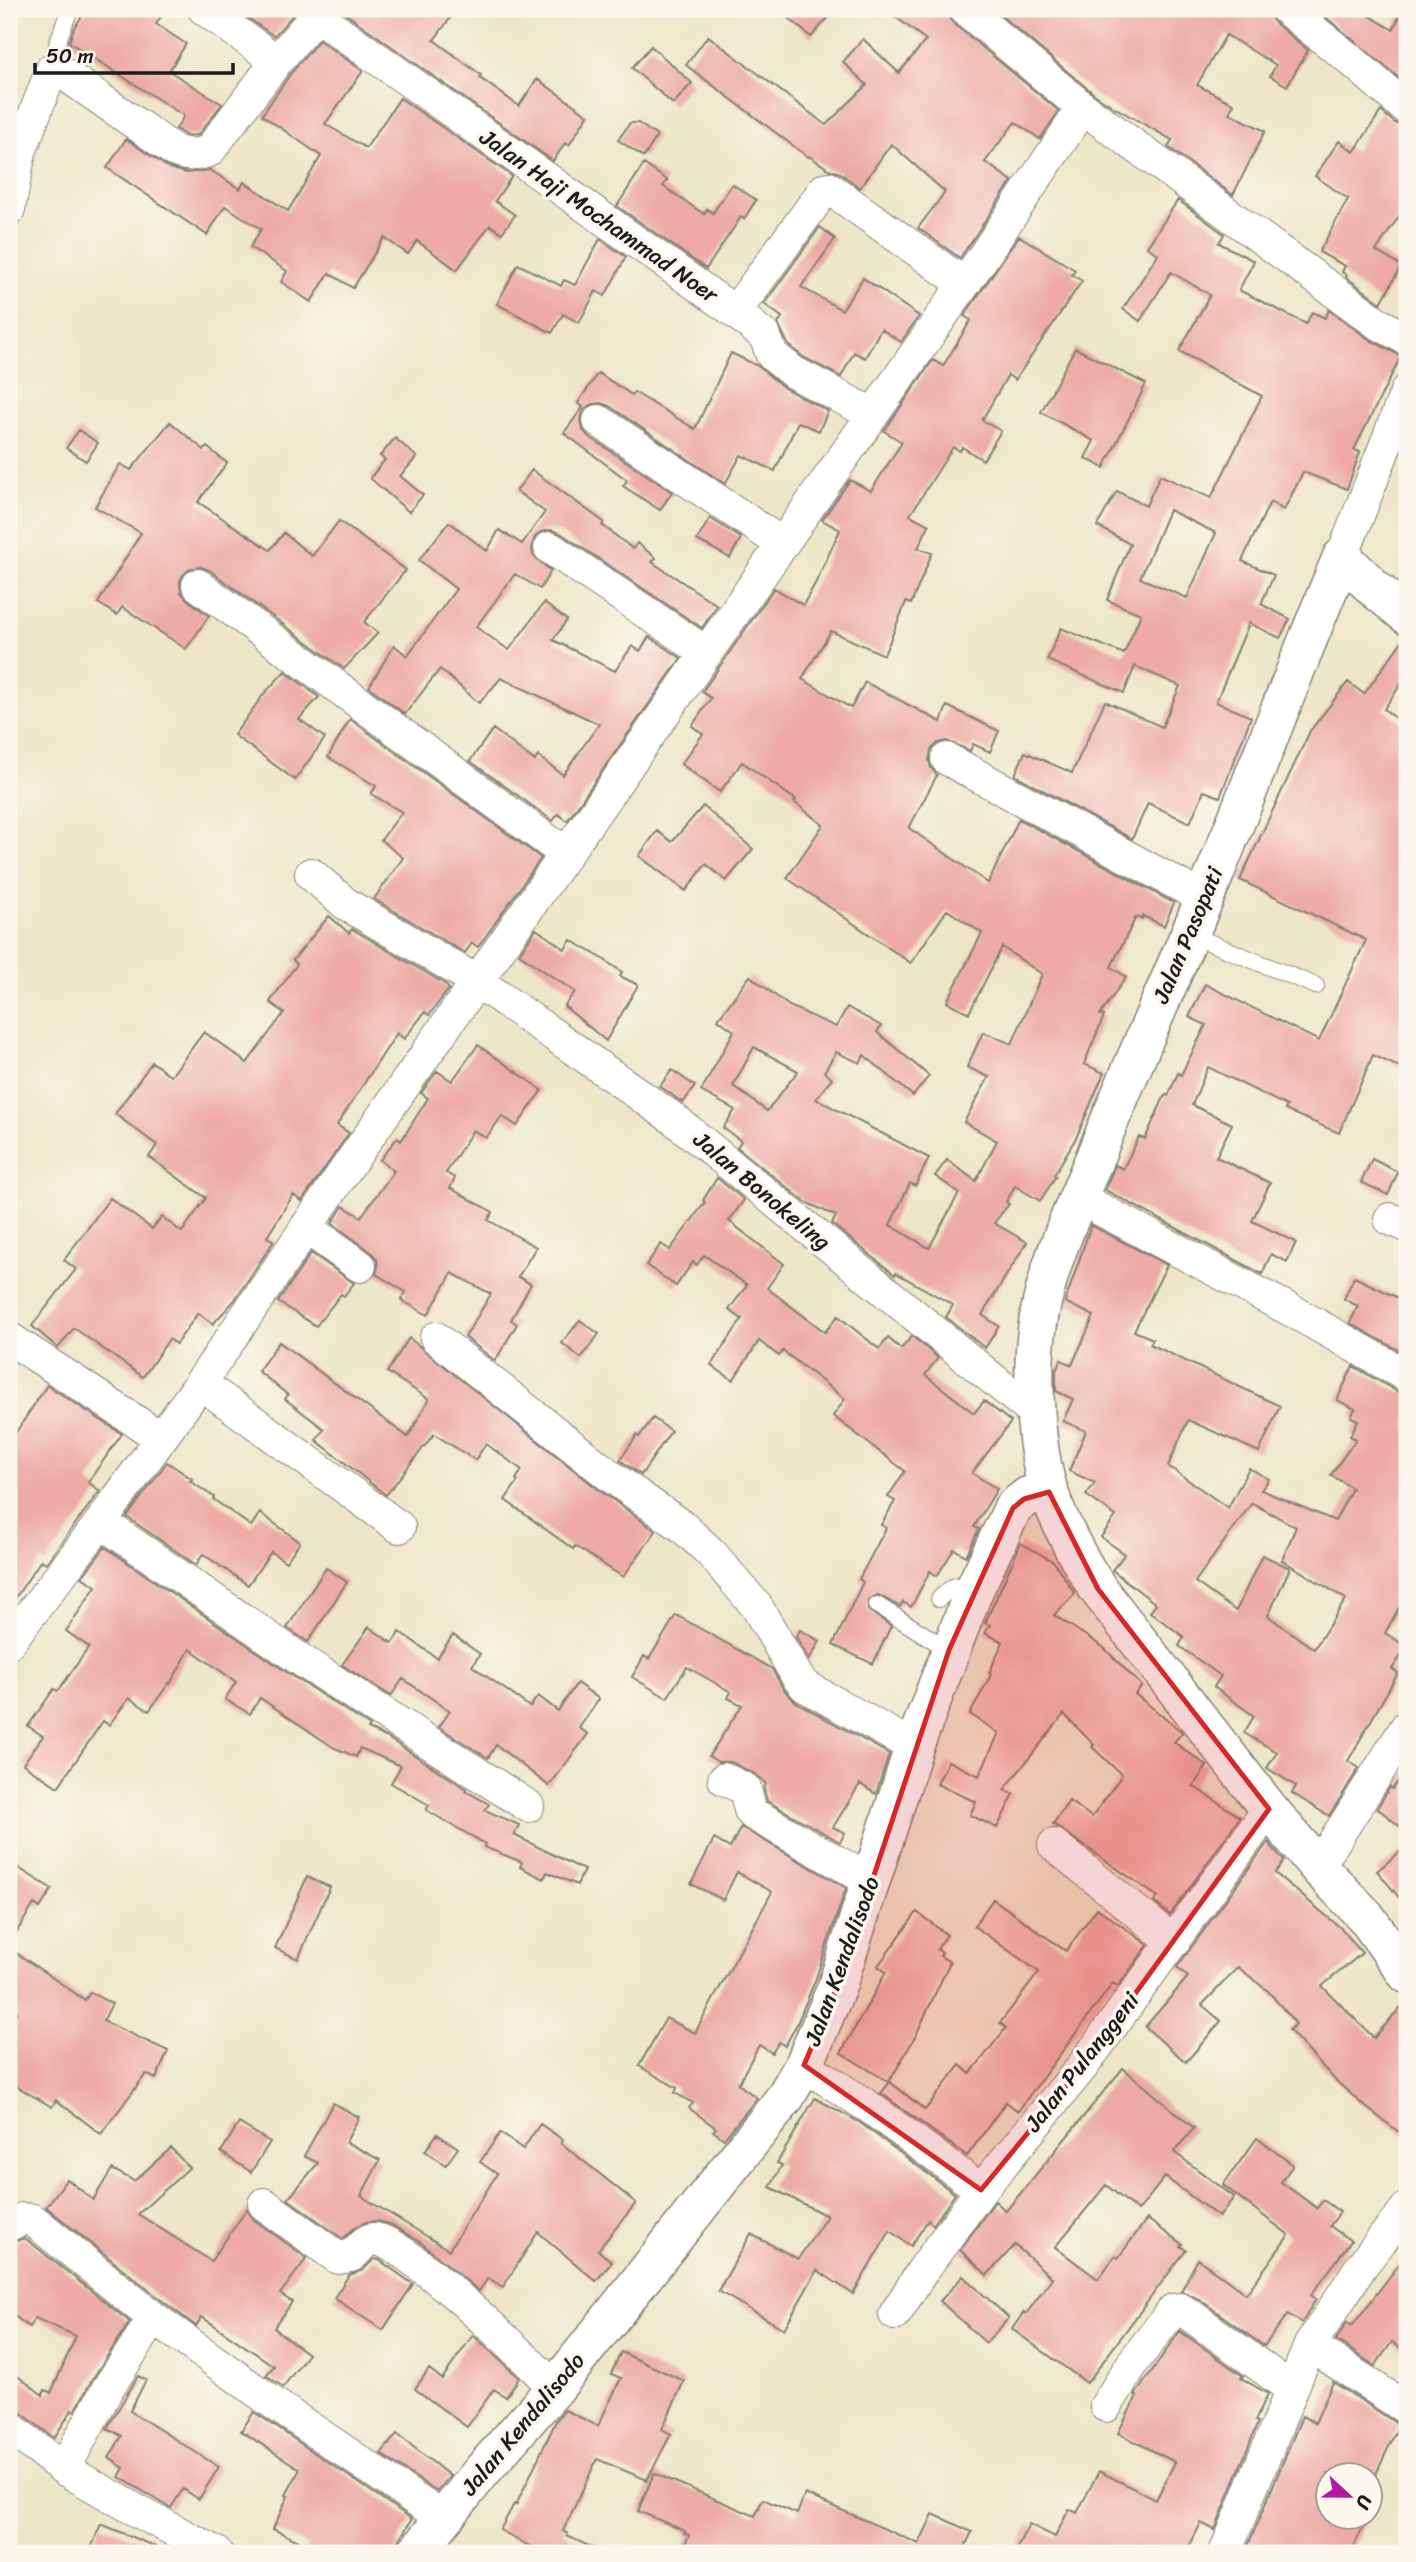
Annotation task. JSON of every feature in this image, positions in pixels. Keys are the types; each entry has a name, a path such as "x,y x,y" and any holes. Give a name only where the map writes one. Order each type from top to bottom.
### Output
{"street":[{"path":"204,9 277,61"},
{"path":"965,9 1083,108 1379,324 1407,339"},
{"path":"1286,9 1407,109"},
{"path":"9,209 20,152 52,69 57,69 175,151 184,155 196,155 209,151 277,61 321,13"},
{"name":"Jalan Haji Mochammad Noer","path":"321,13 735,312 765,336 772,355 793,372 872,414"},
{"path":"9,1642 101,1522 200,1383 1083,108"},
{"path":"735,312 825,188 829,188 963,283"},
{"name":"Jalan Pasopati","path":"1407,390 1205,899 1077,1197 1041,1305 1034,1373 1037,1415 1049,1492 1080,1562 1098,1589 1269,1809 1318,1867 1366,1917 1407,1974"},
{"path":"599,421 781,543"},
{"path":"550,548 705,652"},
{"path":"1342,557 1407,615"},
{"path":"198,585 566,854"},
{"path":"947,759 1205,899"},
{"name":"Jalan Bonokeling","path":"311,874 346,904 478,982 674,1119 1037,1415"},
{"path":"1077,1197 1296,1313 1407,1376"},
{"path":"306,1227 360,1266"},
{"path":"9,1338 161,1438"},
{"path":"436,1338 609,1475 683,1527 711,1553 757,1607 805,1686 914,1748"},
{"path":"200,1383 399,1527"},
{"name":"Jalan Kendalisodo","path":"416,2553 555,2388 784,2099 804,2065 836,1989 914,1748 949,1650 956,1594 1013,1508 1028,1496 1049,1492"},
{"path":"101,1522 301,1660 528,1806"},
{"path":"1318,1867 1407,1726"},
{"path":"724,1779 745,1790 753,1814 871,1881"},
{"name":"Jalan Pulanggeni","path":"895,2314 981,2190 1082,2067 1269,1809"},
{"path":"1054,1845 1174,1942"},
{"path":"804,2065 869,2107 981,2190"},
{"path":"264,2204 338,2258 351,2256 372,2239 390,2245 436,2277 555,2388"},
{"path":"1225,2553 1310,2345 1362,2265 1407,2208"},
{"path":"9,2225 22,2219 33,2220 154,2318 443,2518"},
{"path":"1106,2406 1134,2361 1173,2310 1180,2309 1292,2389"},
{"path":"64,2469 108,2389 154,2318"},
{"path":"1310,2345 1407,2409"},
{"path":"9,2427 64,2469 141,2514 217,2553"}],"lane":[{"path":"52,69 58,41 70,9"},
{"path":"1189,934 1316,986"},
{"path":"877,1605 949,1650"}],"highlighted area":[{"path":"1049,1492 1098,1589 1269,1809 1082,2067 981,2190 804,2065 836,1989 949,1650 1013,1508 1024,1499"}],"building":[{"path":"87,9 166,9 156,24 186,44 169,71 222,104 198,135 187,136 176,129 184,116 69,42 74,28"},
{"path":"235,9 298,9 274,36"},
{"path":"339,9 457,9 434,40 481,75 480,78 519,106 537,79 588,115 569,145 565,143 553,161"},
{"path":"778,9 836,9 811,37"},
{"path":"885,9 947,9 953,23 1059,111 1040,139 1015,122 985,162 1012,181 960,258 918,228 945,192 891,144 860,188 840,173 808,157 686,65 708,36 826,125 867,85 843,62 863,39 899,73 926,40"},
{"path":"993,9 1259,9 1308,50 1287,86 1270,76 1276,65 1226,35 1197,85 1234,104 1229,113 1265,131 1233,195 1168,147 1172,140 1094,94"},
{"path":"1325,9 1359,9 1393,30 1403,9 1407,9 1407,85 1322,14"},
{"path":"319,40 363,71 325,124 366,148 400,98 512,176 495,201 515,215 502,233 490,225 457,270 417,241 408,254 384,238 353,288 329,273 311,302 281,282 287,271 250,247 261,229 225,206 207,235 107,168 126,139 169,168 187,173 210,170 240,189 244,182 288,211 321,156 262,115 291,73"},
{"path":"651,46 692,83 673,104 632,68"},
{"path":"1381,111 1395,123 1407,127 1407,204 1376,251 1401,266 1381,303 1346,277 1342,272 1345,266 1319,252 1348,199 1315,176 1339,141 1354,152"},
{"path":"630,123 638,123 657,136 644,157 618,140"},
{"path":"644,164 667,180 663,186 704,214 707,209 713,213 732,184 756,200 744,219 741,217 706,269 617,206"},
{"path":"1178,200 1224,234 1219,243 1254,261 1239,290 1306,324 1312,312 1325,318 1329,310 1370,340 1401,356 1354,450 1360,452 1347,489 1303,472 1284,510 1270,502 1242,561 1274,575 1261,604 1290,619 1280,638 1249,623 1216,702 1251,717 1220,797 1204,791 1190,823 1148,803 1132,839 1015,775 1025,752 1072,773 1105,701 1162,727 1180,686 1135,666 1124,693 1047,660 1061,628 1124,654 1141,614 1107,600 1130,544 1097,526 1117,491 1146,506 1160,475 1211,498 1262,396 1179,351 1210,295 1171,272 1140,321 1123,309 1158,254 1147,247","holes":["1169,510 1216,533 1187,598 1140,578"]},
{"path":"820,227 835,239 801,287 842,310 863,278 919,316 901,342 881,329 865,358 854,352 841,377 803,357 788,344 778,324 782,317 764,304"},
{"path":"1019,236 1075,270 1072,275 1082,281 1015,380 1008,375 982,420 1001,431 983,460 962,447 960,451 953,447 910,515 929,525 918,548 932,553 911,604 906,602 884,655 831,631 802,679 851,708 865,682 941,722 947,706 999,731 990,752 973,744 970,751 947,741 938,743 931,750 929,760 937,775 909,828 988,883 1019,819 1174,903 1164,926 1143,916 1142,919 1136,917 1111,967 1126,977 1100,1015 1104,1016 1084,1064 1104,1073 1077,1136 1054,1175 1056,1176 1040,1201 1015,1186 1006,1202 1009,1204 994,1223 1027,1242 982,1315 999,1326 985,1348 946,1317 953,1305 896,1273 895,1275 832,1224 836,1216 805,1202 737,1147 741,1141 723,1128 735,1110 701,1091 734,1031 718,1019 750,976 789,1006 836,1027 847,1007 881,1026 877,1032 929,1076 913,1096 864,1055 860,1063 836,1052 824,1072 832,1078 816,1099 929,1158 915,1186 910,1183 890,1225 929,1248 959,1193 935,1176 947,1160 976,1181 997,1141 964,1122 989,1077 967,1067 983,1032 1012,1044 1042,974 1002,947 969,1013 947,1002 982,933 947,910 911,963 787,878 823,825 794,802 796,800 742,762 720,792 681,764 703,734 692,726 711,698 702,692 774,588 803,605 840,530 822,520 850,480 871,491 902,442 884,431 933,360 943,366 971,320 964,316","holes":["754,1047 798,1071 767,1111 733,1086"]},
{"path":"600,239 626,257 605,296 596,291 579,323 563,314 552,333 497,304 518,264 561,286 564,280 575,285"},
{"path":"1075,348 1146,384 1104,468 1085,458 1094,441 1041,412"},
{"path":"731,353 758,366 784,388 828,411 819,431 798,422 775,471 741,455 725,484 609,406 600,403 590,405 583,411 581,420 583,430 588,436 672,492 660,510 623,486 627,480 564,433 583,407 578,403 598,373 695,429"},
{"path":"170,422 204,450 207,447 227,463 198,502 270,550 284,533 312,556 339,521 406,570 364,622 378,633 344,669 209,570 201,567 190,569 180,582 181,592 209,616 186,649 122,607 117,615 98,603 141,533 95,507 120,464 131,470"},
{"path":"79,430 98,443 86,461 66,448"},
{"path":"395,438 417,457 400,476 423,495 409,512 370,478 385,460 380,456"},
{"path":"532,470 604,522 602,525 633,549 637,543 656,558 652,562 717,605 702,628 560,533 551,530 541,532 535,537 533,555 551,571 540,589 515,574 476,627 509,650 544,603 567,620 553,640 615,671 632,646 640,651 649,637 681,658 567,821 558,814 553,821 470,761 493,729 535,761 538,756 563,775 599,724 501,678 479,703 440,669 405,714 369,687 394,645 407,656 456,589 419,560 449,522 487,551 499,530 522,544 545,512 516,491"},
{"path":"710,518 741,538 730,558 697,540"},
{"path":"1407,636 1407,675 1384,709 1407,727 1407,1054 1401,1068 1373,1055 1339,1133 1285,1110 1287,1106 1208,1067 1192,1105 1232,1124 1216,1157 1270,1183 1252,1221 1296,1242 1287,1262 1271,1254 1262,1274 1105,1190 1115,1165 1123,1169 1139,1137 1145,1139 1165,1095 1168,1096 1178,1073 1181,1075 1206,1025 1189,1017 1205,984 1319,1041 1366,940 1240,880 1310,731 1348,682 1364,694"},
{"path":"285,671 319,697 299,719 325,738 295,780 234,735"},
{"path":"350,719 541,858 478,947 472,943 465,953 374,899 403,858 381,840 402,812 371,794 376,786 328,757"},
{"path":"703,806 753,849 726,881 706,864 686,891 639,856 657,831 672,842"},
{"path":"329,916 349,933 352,929 445,984 449,989 429,1015 425,1012 404,1039 397,1033 337,1125 349,1133 302,1201 293,1195 267,1237 274,1241 234,1301 213,1324 198,1313 176,1344 169,1339 143,1377 74,1328 58,1348 32,1326 76,1269 64,1260 110,1198 152,1229 162,1217 182,1232 206,1198 149,1157 157,1145 115,1114 152,1062 171,1076 204,1032 247,1063 284,1013 270,1002 297,964 293,960"},
{"path":"536,929 565,949 571,940 622,972 620,976 638,985 606,1041 564,1006 575,992 519,954"},
{"path":"478,1045 542,1090 517,1126 502,1116 486,1138 473,1130 446,1173 455,1178 450,1188 493,1212 488,1220 536,1247 518,1277 531,1284 511,1320 517,1324 495,1361 465,1337 491,1294 452,1273 428,1315 401,1300 406,1292 376,1274 377,1259 371,1252 332,1223 343,1206 361,1217 394,1171 380,1160 397,1138 401,1141 428,1098 421,1093 437,1071 452,1081"},
{"path":"672,1070 695,1086 683,1103 660,1086"},
{"path":"1372,1159 1398,1172 1388,1195 1361,1182"},
{"path":"717,1178 744,1200 729,1221 784,1264 767,1288 825,1332 838,1316 879,1349 888,1338 901,1349 912,1336 938,1358 925,1375 974,1413 984,1401 1011,1422 972,1473 997,1489 974,1527 979,1529 966,1556 954,1549 937,1576 930,1571 911,1607 903,1602 900,1607 878,1595 868,1600 868,1610 891,1626 873,1664 833,1645 863,1582 859,1579 886,1528 881,1525 895,1501 888,1497 905,1471 833,1416 845,1399 783,1351 779,1356 759,1341 733,1380 711,1365 742,1319 729,1310 747,1285 704,1255 697,1265 693,1262 676,1286 646,1265 661,1244 670,1250 705,1202 703,1200"},
{"path":"1091,1225 1167,1265 1134,1331 1153,1339 1150,1344 1280,1406 1259,1452 1188,1420 1168,1466 1228,1508 1249,1468 1269,1479 1261,1490 1335,1521 1352,1488 1331,1475 1356,1439 1350,1436 1358,1420 1351,1417 1355,1409 1337,1400 1353,1366 1398,1392 1407,1394 1407,1593 1385,1633 1407,1647 1392,1669 1398,1673 1348,1761 1359,1768 1329,1816 1292,1793 1296,1786 1267,1768 1277,1752 1244,1733 1254,1716 1214,1687 1221,1676 1179,1646 1184,1637 1150,1612 1156,1604 1112,1570 1125,1554 1101,1537 1116,1516 1086,1495 1095,1483 1069,1471 1086,1431 1063,1421 1073,1399 1056,1391 1056,1370 1061,1360 1072,1365 1094,1316 1065,1302","holes":["1252,1503 1296,1527 1282,1560 1346,1599 1314,1649 1268,1616 1290,1568 1262,1555 1236,1611 1195,1582"]},
{"path":"311,1253 354,1283 344,1296 341,1294 316,1326 278,1302"},
{"path":"1354,1277 1407,1302 1407,1355 1350,1323 1358,1306 1344,1299"},
{"path":"580,1320 599,1334 581,1358 562,1343"},
{"path":"409,1338 598,1489 656,1531 623,1577 575,1546 573,1549 505,1500 522,1470 486,1444 475,1460 434,1434 386,1495 316,1440 324,1429 285,1399 288,1395 258,1371 279,1342 408,1437 429,1399 387,1372"},
{"path":"47,1385 122,1434 88,1482 100,1491 46,1563 41,1560 9,1607 9,1443"},
{"path":"653,1418 671,1431 641,1475 620,1460"},
{"path":"167,1462 251,1526 260,1513 300,1542 286,1562 271,1552 248,1585 203,1554 196,1565 127,1517"},
{"path":"1021,1543 1054,1562 1075,1594 1054,1615 1103,1647 1142,1686 1135,1694 1181,1731 1174,1742 1207,1766 1193,1786 1240,1817 1170,1915 1154,1902 1158,1897 1053,1824 1069,1801 1092,1817 1122,1775 1092,1747 1094,1745 1064,1714 1004,1790 1014,1794 997,1828 970,1815 976,1802 937,1784 948,1761 979,1776 999,1733 970,1714 991,1675 989,1673 1003,1642 985,1633 990,1625 985,1623"},
{"path":"105,1547 370,1726 368,1729 386,1737 489,1804 485,1810 519,1825 514,1835 584,1870 577,1885 547,1872 544,1879 520,1867 522,1862 484,1847 485,1844 426,1810 429,1805 391,1783 401,1766 360,1748 356,1757 333,1747 260,1698 250,1714 225,1699 236,1682 190,1649 170,1684 149,1711 129,1698 109,1725 103,1721 58,1787 23,1764 43,1736 28,1726 54,1689 58,1691 89,1647 66,1631 96,1586 82,1577"},
{"path":"326,1568 347,1582 308,1642 287,1628"},
{"path":"676,1615 772,1669 784,1690 796,1702 889,1754 876,1794 860,1784 833,1827 845,1833 840,1842 767,1801 764,1789 766,1784 753,1773 731,1762 718,1762 709,1756 742,1705 728,1698 731,1692 687,1667 667,1698 632,1677 644,1656 649,1659"},
{"path":"369,1627 392,1643 400,1632 437,1658 453,1635 480,1654 472,1666 530,1707 538,1696 558,1711 577,1683 599,1699 579,1728 588,1734 549,1786 496,1745 488,1758 439,1727 450,1711 403,1679 391,1696 342,1665"},
{"path":"800,1630 820,1641 809,1660 796,1637"},
{"path":"1407,1770 1407,1832 1377,1808 1390,1787 1392,1789"},
{"path":"741,1827 846,1888 815,1981 797,2024 785,2046 779,2042 772,2053 759,2045 738,2084 757,2098 724,2139 713,2131 716,2128 689,2108 693,2103 675,2093 677,2088 639,2066 666,2018 695,2033 772,1892 737,1872 723,1900 691,1884 714,1839 730,1848"},
{"path":"1268,1842 1284,1861 1275,1873 1342,1929 1362,1953 1322,1986 1374,2038 1407,2000 1407,2138 1334,2079 1289,2030 1296,2024 1269,1992 1238,1967 1202,2005 1221,2021 1186,2062 1145,2027 1188,1977 1177,1967"},
{"path":"1407,1846 1407,1907 1377,1871"},
{"path":"9,1862 52,1889 40,1908 34,1904 9,1944"},
{"path":"307,1877 330,1887 298,1959 275,1948"},
{"path":"993,1899 1066,1951 1097,1908 1148,1945 1118,1986 1113,1983 1018,2111 1006,2102 967,2156 881,2093 890,2082 925,2110 960,2065 970,2074 1006,2028 1000,2023 1039,1972 974,1926"},
{"path":"917,1912 947,1935 937,1949 942,1953 940,1956 950,1962 915,2037 889,2082 841,2053 886,1972 878,1966"},
{"path":"9,1948 85,2000 90,1992 112,2004 103,2021 168,2051 156,2079 146,2074 101,2134 56,2100 52,2107 9,2082 9,2026 17,2011 9,2006"},
{"path":"1123,2068 1194,2128 1174,2152 1234,2197 1219,2217 1165,2177 1138,2211 1106,2185 1055,2247 1098,2279 1115,2256 1118,2258 1147,2219 1182,2244 1180,2246 1186,2250 1087,2383 1012,2329 1052,2278 1015,2245 987,2275 960,2250 995,2201 1006,2211"},
{"path":"815,2098 859,2122 955,2194 933,2225 928,2220 911,2246 890,2231 853,2294 817,2270 784,2329 718,2291 751,2234 798,2259 827,2216 770,2187 782,2165 777,2163"},
{"path":"333,2103 359,2117 346,2142 380,2160 361,2196 449,2250 497,2174 480,2162 500,2133 523,2149 540,2124 563,2140 561,2143 636,2203 598,2250 612,2262 596,2281 538,2232 503,2287 488,2278 479,2291 420,2242 392,2225 377,2221 366,2222 355,2227 343,2239 288,2199 318,2163 304,2156"},
{"path":"239,2123 270,2142 251,2172 221,2152"},
{"path":"437,2134 458,2148 446,2165 425,2151"},
{"path":"1257,2138 1293,2165 1281,2182 1317,2208 1323,2200 1340,2212 1330,2226 1351,2241 1311,2295 1316,2299 1302,2323 1288,2314 1264,2346 1199,2299 1181,2291 1198,2259 1246,2294 1289,2235 1223,2185"},
{"path":"171,2148 189,2168 138,2214 211,2261 247,2209 253,2219 307,2258 280,2294 292,2302 274,2328 308,2354 283,2387 266,2375 274,2366 202,2317 196,2326 46,2207 67,2179 93,2200 112,2169 134,2181"},
{"path":"25,2238 130,2322 75,2411 72,2410 54,2438 20,2412 9,2409 9,2370 43,2395 45,2390 51,2393 76,2336 35,2318 29,2327 9,2312 9,2243"},
{"path":"1407,2254 1407,2353 1392,2342 1375,2366 1336,2340 1347,2322 1352,2326"},
{"path":"374,2259 413,2284 383,2330 334,2298 349,2275 363,2270"},
{"path":"963,2276 1009,2318 986,2343 940,2301"},
{"path":"1180,2331 1243,2376 1241,2378 1268,2394 1255,2421 1258,2422 1215,2530 1201,2523 1186,2553 1014,2553 1029,2524 1055,2537 1069,2509 1077,2513 1099,2471 1156,2500 1175,2462 1118,2433 1137,2396 1135,2395"},
{"path":"473,2335 519,2378 506,2397 494,2389 467,2427 415,2389 429,2369 442,2379"},
{"path":"621,2352 684,2381 662,2429 671,2434 647,2480 597,2459 563,2531 567,2536 604,2553 542,2553 500,2530 514,2504 516,2505 557,2419 565,2410 598,2426 621,2378 611,2374"},
{"path":"138,2376 146,2380 130,2411 219,2467 199,2499 183,2489 171,2508 119,2477 124,2468 109,2458 122,2436 107,2428"},
{"path":"1333,2382 1399,2425 1383,2460 1314,2460 1314,2530 1362,2530 1351,2553 1245,2553 1302,2416 1315,2423"},
{"path":"254,2412 412,2519 399,2540 395,2553 303,2553 307,2545 273,2529 300,2469 241,2431"},
{"path":"397,2434 450,2476 437,2492 381,2454"},
{"path":"654,2473 755,2516 763,2499 797,2514 805,2494 919,2544 933,2514 972,2532 962,2553 681,2553 689,2535 684,2533 685,2531 638,2511"},
{"path":"101,2524 170,2553 89,2553"}]}
